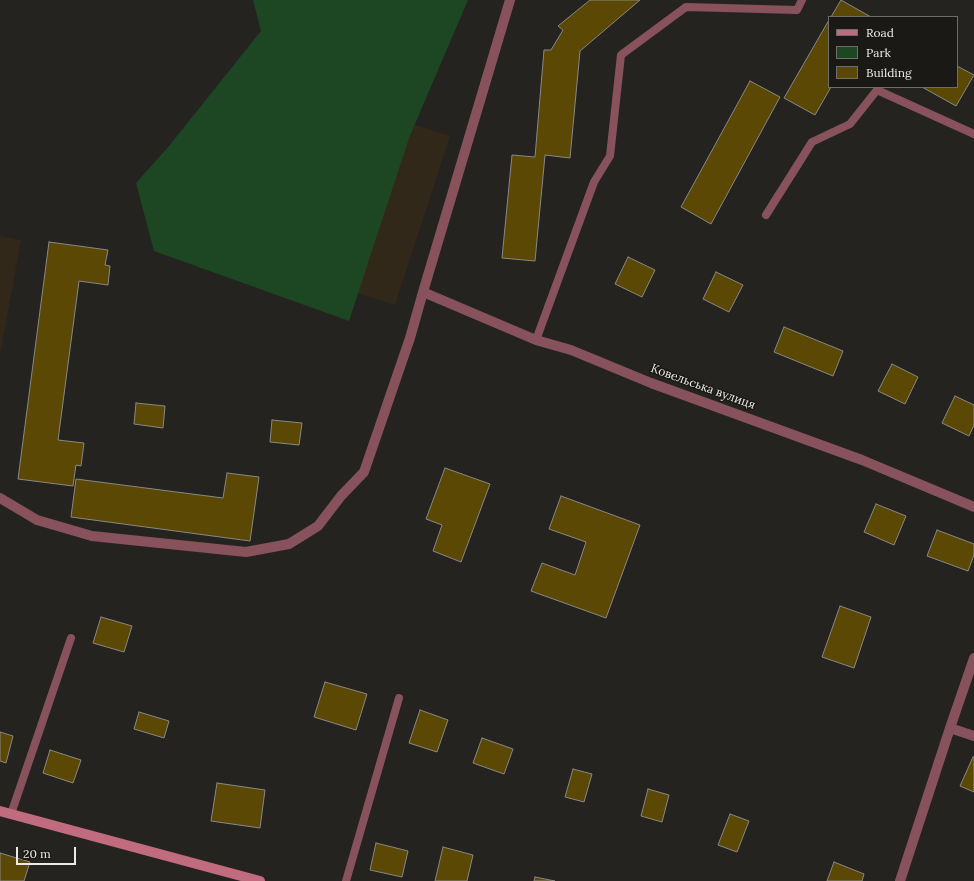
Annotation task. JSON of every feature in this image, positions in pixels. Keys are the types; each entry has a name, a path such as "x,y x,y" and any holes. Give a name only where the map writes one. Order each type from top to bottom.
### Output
{"street":[{"path":"0,498 37,520 92,536 246,552 289,544 318,526 341,496 364,472 410,338 422,292 510,0"},
{"name":"Ковельська вулиця","path":"422,292 536,340 571,350 651,383 862,460 974,507"},
{"path":"900,881 974,658"},
{"path":"950,728 974,736"},
{"path":"0,811 260,881"}],"lane":[{"path":"536,340 594,182 610,156 621,55 686,7 797,10 802,0"},
{"path":"766,215 812,142 850,124 877,90 974,134"},
{"path":"11,814 71,638"},
{"path":"346,881 399,698"}],"shaded area":[{"path":"406,122 450,136 395,305 351,291"},
{"path":"0,236 21,240 0,356"}],"green space":[{"path":"253,0 468,0 409,138 349,321 154,251 136,183 169,146 261,31"}],"building":[{"path":"590,0 640,0 580,51 570,158 545,155 535,261 502,258 512,155 535,157 544,50 551,50 563,30 558,26"},
{"path":"841,0 869,16 832,16"},
{"path":"828,22 828,88 830,88 815,115 784,98"},
{"path":"958,67 974,75 956,106 924,88 958,88"},
{"path":"750,81 780,97 711,224 681,207"},
{"path":"49,242 108,250 105,265 110,266 108,285 79,281 58,440 84,443 81,466 76,465 73,486 18,479"},
{"path":"628,257 655,270 642,297 615,284"},
{"path":"716,272 743,285 729,312 703,299"},
{"path":"784,327 843,351 833,376 774,352"},
{"path":"892,364 918,377 905,404 878,391"},
{"path":"955,396 974,405 974,425 969,436 942,423"},
{"path":"136,403 165,406 163,428 134,424"},
{"path":"272,420 302,423 299,445 270,442"},
{"path":"445,468 490,484 461,562 433,551 442,525 426,519"},
{"path":"227,473 259,477 250,541 71,517 76,479 223,498"},
{"path":"561,496 640,525 606,618 531,591 542,563 575,575 586,542 549,529"},
{"path":"876,504 906,516 894,545 864,532"},
{"path":"937,530 974,544 974,555 968,571 927,556"},
{"path":"840,606 871,617 854,668 822,657"},
{"path":"101,617 132,626 124,652 93,643"},
{"path":"325,682 367,694 356,730 314,717"},
{"path":"420,710 448,720 437,752 409,743"},
{"path":"139,712 169,721 164,738 134,729"},
{"path":"0,732 13,736 6,763 0,761"},
{"path":"482,738 513,749 504,774 473,763"},
{"path":"50,750 81,760 73,783 43,773"},
{"path":"974,757 974,792 960,786"},
{"path":"573,769 592,774 584,802 565,797"},
{"path":"217,783 265,790 260,828 211,821"},
{"path":"648,789 669,795 662,822 641,816"},
{"path":"730,814 749,821 737,852 718,845"},
{"path":"376,843 408,851 402,877 370,870"},
{"path":"443,847 473,855 467,881 435,881"},
{"path":"0,853 30,862 24,881 0,881"},
{"path":"834,862 864,874 862,881 827,881"},
{"path":"535,877 555,881 534,881"}]}
